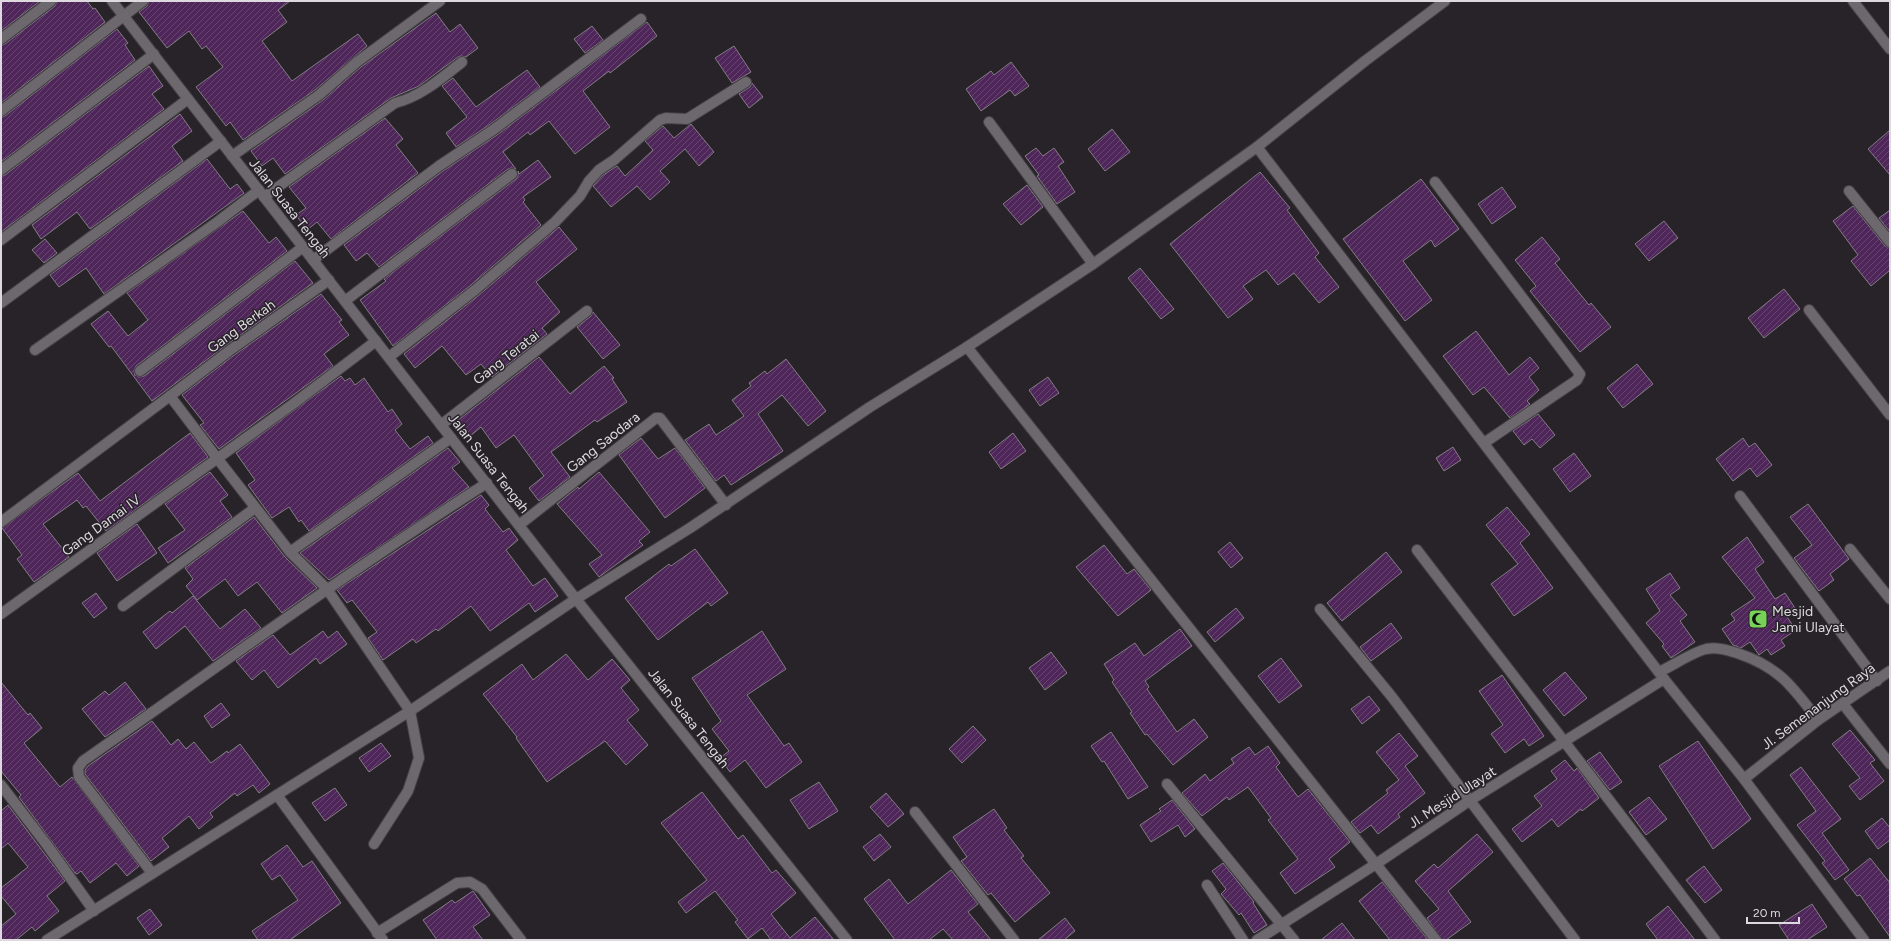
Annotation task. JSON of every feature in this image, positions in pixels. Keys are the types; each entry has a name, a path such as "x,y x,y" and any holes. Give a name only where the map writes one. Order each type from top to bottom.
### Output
{"street":[{"path":"1,39 51,1"},
{"name":"Jalan Suasa Tengah","path":"112,1 576,599 847,940"},
{"path":"1,111 143,1"},
{"path":"232,156 319,95 357,62 440,1"},
{"path":"47,940 94,911 152,872 410,711 576,599 870,407 967,347 1093,264 1257,147 1365,61 1445,1"},
{"path":"1853,1 1890,49"},
{"path":"314,260 439,166 493,130 641,19"},
{"path":"1,170 154,54"},
{"path":"35,350 210,228 389,107 395,103 408,100 432,85 462,62"},
{"path":"389,357 474,290 555,222 580,196 589,181 599,170 614,160 660,120 666,118 687,119 746,82"},
{"path":"1,240 188,99"},
{"path":"989,122 1093,264"},
{"path":"1,304 221,141"},
{"path":"1257,147 1661,676 1744,779 1864,940"},
{"path":"345,301 512,174"},
{"path":"1435,182 1580,374 1576,380 1484,443"},
{"path":"1849,191 1890,242"},
{"path":"140,371 303,247"},
{"name":"Gang Berkah","path":"1,522 229,351 329,280"},
{"path":"1809,310 1890,415"},
{"name":"Gang Teratai","path":"441,425 587,311"},
{"name":"Gang Damai IV","path":"1,614 293,404 376,341"},
{"path":"967,347 1436,940"},
{"path":"170,396 290,552 326,589 410,711 419,758 408,791 374,844"},
{"name":"Gang Saodara","path":"519,525 656,418 663,420 724,503"},
{"path":"290,552 451,438"},
{"path":"152,872 79,777 78,768 83,761 326,589 408,533 487,483"},
{"path":"1740,496 1877,681"},
{"path":"123,606 255,508"},
{"path":"1850,549 1890,599"},
{"path":"1416,550 1563,742 1628,823 1714,940"},
{"path":"1320,609 1392,697 1575,940"},
{"name":"Jl. Mesjid Ulayat","path":"1257,940 1376,864 1469,801 1563,742 1661,676 1705,650 1726,650 1754,659 1772,668 1790,683 1818,720"},
{"name":"Jl. Semenanjung Raya","path":"1744,779 1818,720 1890,671"},
{"path":"1843,704 1890,764"},
{"path":"1167,784 1294,940"},
{"path":"1,785 47,845 94,911"},
{"path":"277,795 380,936 457,883 470,882 482,889 521,940"},
{"path":"915,812 1014,940"},
{"path":"1207,885 1243,940"}],"building":[{"path":"1,1 40,1 1,31"},
{"path":"57,1 87,1 93,9 95,8 105,22 1,103 1,45 5,44 55,6"},
{"path":"149,1 290,1 278,10 287,22 262,41 292,81 358,34 367,46 315,90 243,140 230,122 226,126 196,87 223,67 206,46 202,49 189,31 167,48 139,12 147,6"},
{"path":"436,13 450,32 460,24 478,48 466,57 458,57 419,86 391,98 285,174 273,158 262,166 251,151 323,100 361,67"},
{"path":"647,22 657,36 610,73 609,71 583,91 610,127 575,154 549,121 530,135 528,132 503,152 516,169 508,169 379,267 367,253 356,261 344,245 443,171 497,135"},
{"path":"592,26 603,40 585,53 574,39"},
{"path":"117,29 128,43 125,45 135,60 1,162 1,117 5,116"},
{"path":"734,46 751,72 732,83 715,58"},
{"path":"1011,62 1029,86 1015,96 1010,90 981,111 966,89 991,71 994,75"},
{"path":"149,66 163,86 152,94 164,109 1,232 1,176 5,175"},
{"path":"527,70 540,87 489,125 456,147 446,133 467,117 442,86 453,78 476,107"},
{"path":"752,83 763,97 749,108 739,94 750,87"},
{"path":"180,114 192,131 172,146 183,161 90,229 77,212 41,239 32,225"},
{"path":"385,118 403,139 396,145 418,173 331,239 317,222 307,230 296,215 306,208 289,187"},
{"path":"691,124 714,152 699,166 685,149 660,171 670,182 650,200 637,186 611,207 593,186 603,175 617,166 625,176 653,150 645,141 663,126 674,138"},
{"path":"1112,129 1130,152 1105,171 1088,149"},
{"path":"1890,130 1890,175 1868,149"},
{"path":"1036,148 1043,156 1054,148 1064,162 1058,166 1075,192 1057,204 1025,156"},
{"path":"207,159 230,189 237,184 244,193 104,294 86,268 59,287 50,275"},
{"path":"538,160 551,177 523,197 525,200 523,202 541,225 471,285 393,346 360,300 386,281 384,279 516,179 518,176 518,171 519,174"},
{"path":"1260,172 1290,208 1287,210 1319,253 1315,257 1339,287 1319,303 1294,273 1278,285 1266,270 1243,286 1253,299 1228,318 1170,244"},
{"path":"1421,179 1459,229 1435,247 1431,240 1403,261 1432,300 1405,321 1343,239"},
{"path":"1027,185 1043,207 1021,225 1003,204"},
{"path":"1502,187 1516,207 1492,224 1478,204"},
{"path":"1853,206 1885,246 1890,248 1890,270 1871,286 1851,261 1858,255 1833,221"},
{"path":"1890,210 1890,232 1879,218"},
{"path":"243,211 269,243 276,237 287,251 136,366 134,371 135,375 140,377 144,376 295,261 313,283 225,346 152,401 111,346 109,347 91,324 108,311 128,336 148,320 127,293"},
{"path":"1664,221 1678,238 1649,261 1635,244"},
{"path":"559,227 577,249 536,282 560,312 542,328 547,334 492,377 481,364 466,375 442,346 415,368 404,354 479,295"},
{"path":"1542,237 1560,259 1555,263 1589,305 1591,303 1611,327 1580,352 1530,291 1536,286 1515,260"},
{"path":"45,239 57,253 44,263 32,250"},
{"path":"1140,268 1174,309 1161,319 1128,278"},
{"path":"1784,289 1800,309 1764,338 1748,318"},
{"path":"321,294 342,320 339,322 349,335 324,354 333,366 219,449 200,425 204,423 182,395 233,356"},
{"path":"593,312 620,345 603,359 577,327 591,316"},
{"path":"1476,331 1509,375 1530,357 1539,368 1529,377 1539,390 1527,401 1530,404 1510,418 1484,387 1473,395 1443,356"},
{"path":"539,357 570,394 604,366 614,378 612,379 627,402 597,422 595,420 551,452 570,477 539,501 529,488 544,476 514,435 496,448 481,427 469,437 457,421"},
{"path":"786,359 826,411 808,426 782,395 758,414 783,451 731,485 724,475 716,481 685,440 709,424 716,435 744,416 732,400 751,386 749,383 765,371 767,374"},
{"path":"1637,364 1653,384 1623,408 1607,388"},
{"path":"341,376 345,381 350,378 355,385 364,378 388,412 392,409 402,424 395,430 410,449 428,436 433,443 309,531 301,520 299,522 289,507 272,518 248,485 255,480 236,453"},
{"path":"1048,377 1059,393 1040,406 1029,390"},
{"path":"1538,414 1555,435 1540,448 1532,439 1524,445 1513,431"},
{"path":"190,433 208,457 106,531 86,506 83,508 77,500 43,524 69,557 34,582 17,559 22,555 2,528 78,473 100,501"},
{"path":"1013,433 1026,451 1001,469 989,452"},
{"path":"641,438 658,459 675,448 705,488 665,518 619,455"},
{"path":"1743,438 1749,447 1755,443 1772,465 1757,477 1750,468 1733,481 1716,459"},
{"path":"1453,447 1461,460 1444,471 1436,458"},
{"path":"448,448 460,462 452,468 469,487 329,580 300,553"},
{"path":"1574,453 1591,476 1570,492 1553,469"},
{"path":"210,472 228,495 220,501 232,517 168,563 158,548 185,530 165,504"},
{"path":"599,472 650,532 639,541 643,545 599,577 589,564 602,555 557,504 578,487 579,489"},
{"path":"481,495 489,505 485,509 503,532 509,528 518,540 506,550 533,586 545,578 558,596 535,612 529,603 490,631 471,606 438,631 436,629 416,643 413,639 383,660 368,638 377,632 352,600 347,603 337,590"},
{"path":"1808,504 1849,559 1830,574 1834,580 1819,591 1794,558 1812,545 1790,517"},
{"path":"1507,507 1530,534 1520,543 1553,588 1514,616 1491,584 1518,564 1486,525"},
{"path":"254,517 285,557 317,588 282,613 257,582 238,596 225,579 197,600 186,586 193,579 185,568"},
{"path":"137,524 157,553 117,581 97,553"},
{"path":"1747,537 1764,562 1755,569 1775,599 1785,593 1795,608 1785,614 1796,630 1781,640 1785,646 1771,655 1767,649 1759,655 1750,642 1741,648 1733,645 1722,629 1735,620 1731,614 1755,598 1722,557"},
{"path":"1230,542 1243,558 1231,568 1218,552"},
{"path":"1104,545 1127,574 1134,569 1151,590 1118,616 1076,567"},
{"path":"695,549 728,593 711,606 708,602 658,640 625,598 669,564 671,566"},
{"path":"1386,552 1402,572 1342,621 1327,603"},
{"path":"1670,573 1680,588 1670,595 1687,615 1680,621 1695,642 1671,658 1662,646 1664,644 1646,623 1660,611 1646,589"},
{"path":"96,593 107,608 94,618 82,603"},
{"path":"193,596 220,629 245,609 261,628 213,661 185,626 156,649 143,632 170,611 172,613"},
{"path":"1236,608 1244,618 1215,642 1207,632"},
{"path":"1391,623 1402,638 1371,661 1360,647"},
{"path":"1180,629 1192,646 1145,681 1149,687 1147,689 1177,732 1194,719 1208,737 1173,765 1147,734 1145,735 1112,682 1114,680 1104,664 1135,643 1144,656"},
{"path":"323,631 328,638 337,631 347,644 320,664 316,658 278,688 264,670 252,680 236,661 273,635 290,655"},
{"path":"762,631 786,669 747,695 784,746 789,743 802,762 766,788 745,760 730,772 720,758 729,751 712,729 721,721 692,678"},
{"path":"1051,652 1067,673 1045,690 1029,668"},
{"path":"566,654 588,680 612,659 630,680 621,688 639,710 627,720 648,745 626,765 605,741 547,782 516,738 517,737 483,694 522,664 533,680"},
{"path":"1281,658 1302,686 1279,703 1258,676"},
{"path":"1565,672 1587,698 1564,716 1543,690"},
{"path":"1502,675 1544,736 1529,746 1524,739 1505,753 1491,734 1503,725 1479,691"},
{"path":"1,682 28,715 30,713 42,728 24,743 60,787 72,777 139,866 127,876 116,863 90,883 81,871 77,874 75,873 19,797 21,795 1,771"},
{"path":"125,682 146,709 105,737 82,709 105,691 109,695"},
{"path":"1369,696 1380,710 1362,724 1351,709"},
{"path":"221,703 230,715 212,728 204,716"},
{"path":"152,721 171,745 178,739 186,749 194,742 211,763 227,751 228,753 240,744 270,784 259,793 253,785 237,796 235,793 210,813 213,817 199,829 189,816 162,838 169,847 151,861 85,774 85,770 88,766"},
{"path":"973,726 986,740 962,763 949,749"},
{"path":"1850,730 1875,760 1870,763 1884,781 1860,800 1849,786 1860,778 1832,744"},
{"path":"1111,732 1148,787 1128,799 1104,761 1102,762 1091,746"},
{"path":"1399,733 1418,756 1405,766 1425,793 1398,814 1400,817 1378,834 1371,825 1360,833 1351,822 1388,793 1386,790 1399,780 1376,752"},
{"path":"1698,741 1751,819 1713,849 1659,766"},
{"path":"381,743 391,756 369,772 359,758"},
{"path":"1268,746 1280,763 1276,767 1298,797 1308,789 1350,842 1329,859 1335,867 1295,894 1280,873 1298,859 1268,820 1271,818 1248,787 1229,800 1227,797 1202,816 1182,793 1205,774 1210,781 1234,763 1231,759 1249,747 1255,755"},
{"path":"1600,752 1622,782 1610,790 1587,761"},
{"path":"1565,760 1574,771 1577,768 1599,798 1582,811 1581,809 1558,827 1552,819 1522,842 1512,829 1542,806 1534,796 1557,779 1551,771"},
{"path":"1801,767 1841,819 1822,833 1849,870 1835,880 1822,863 1825,861 1797,825 1816,811 1790,775"},
{"path":"819,782 838,811 809,829 790,800"},
{"path":"335,788 347,805 325,821 312,803"},
{"path":"702,792 738,839 743,835 772,873 776,870 796,893 771,914 790,938 815,917 834,940 771,940 762,928 748,939 735,922 738,920 715,891 686,913 678,902 707,880 661,823"},
{"path":"886,793 904,814 888,827 870,807"},
{"path":"1649,797 1667,819 1646,835 1629,812"},
{"path":"1172,800 1195,829 1185,837 1178,825 1151,842 1140,825 1161,811 1159,809"},
{"path":"8,805 65,881 47,896 59,911 35,931 32,927 16,940 1,940 1,926 16,914 1,896 1,888 28,867 8,843 1,849 1,811"},
{"path":"994,809 1007,828 1004,830 1024,856 1021,858 1050,893 1015,922 991,893 988,895 961,861 967,857 953,837"},
{"path":"1882,818 1890,828 1890,840 1878,849 1865,831"},
{"path":"880,834 891,847 874,861 863,847"},
{"path":"1477,834 1493,852 1448,891 1471,922 1446,940 1442,940 1427,918 1439,909 1415,881 1434,864 1438,868"},
{"path":"287,845 303,867 312,861 341,903 290,940 258,940 252,931 298,900 280,875 272,880 261,864"},
{"path":"1870,858 1890,883 1890,937 1860,895 1857,896 1844,879"},
{"path":"1223,863 1254,902 1253,903 1267,925 1254,933 1241,913 1239,915 1221,894 1226,889 1212,871"},
{"path":"1704,866 1722,890 1705,903 1686,880"},
{"path":"951,870 978,904 968,912 991,940 953,940 943,929 929,940 895,940 864,899 889,879 908,904"},
{"path":"1382,882 1428,940 1390,940 1359,901"},
{"path":"473,891 490,915 473,927 483,940 437,940 423,920 452,900 455,903"},
{"path":"1812,904 1827,927 1807,940 1789,940 1779,925"},
{"path":"1668,906 1695,940 1658,940 1646,924"},
{"path":"150,909 162,925 149,935 137,918"},
{"path":"1065,918 1075,931 1064,940 1038,940"},
{"path":"1342,923 1355,940 1321,940"}],"place":[{"name":"Mesjid Jami Ulayat","path":"1758,619"}]}
